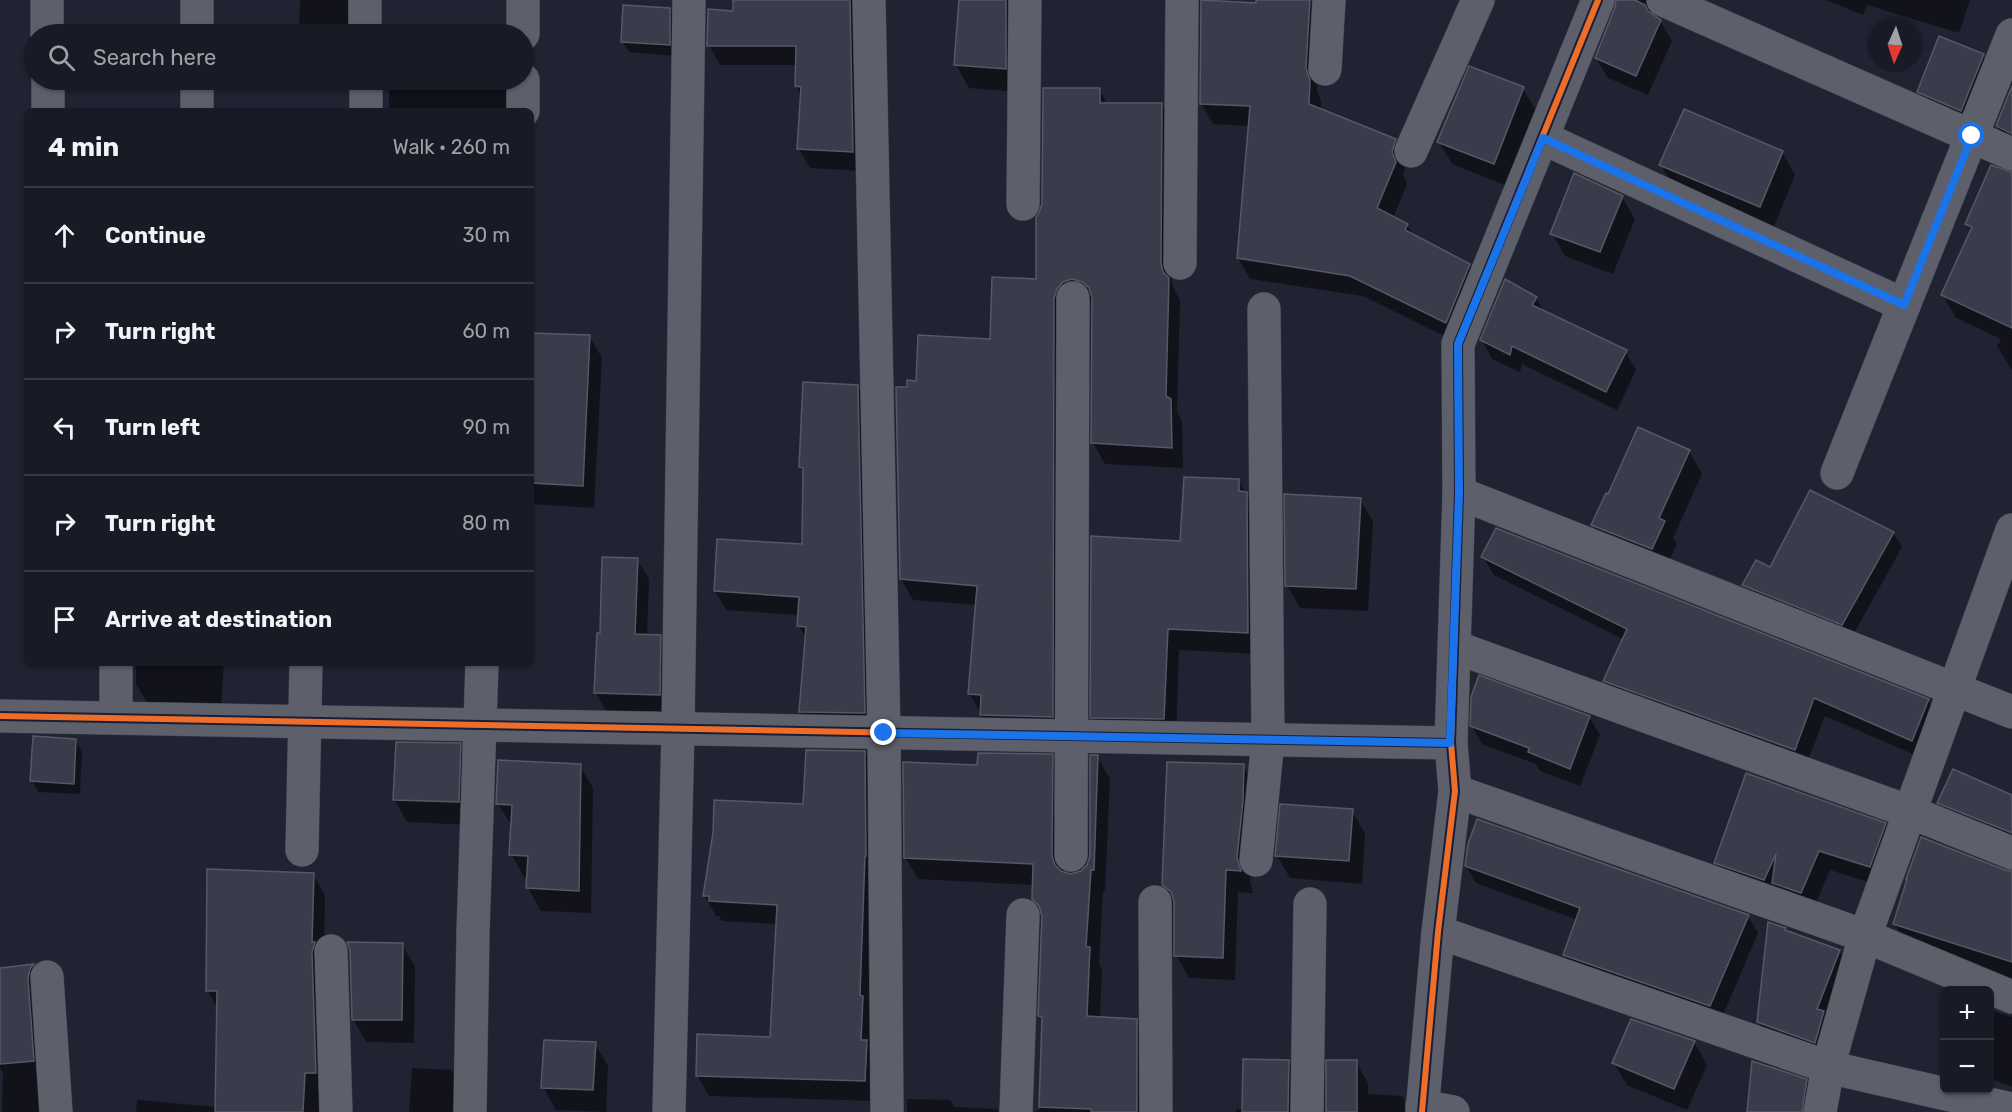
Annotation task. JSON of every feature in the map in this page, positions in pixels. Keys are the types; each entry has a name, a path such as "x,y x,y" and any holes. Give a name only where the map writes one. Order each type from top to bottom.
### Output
{"street":[{"path":"47,0 47,24"},
{"path":"196,0 197,24"},
{"path":"365,0 366,24"},
{"path":"523,0 523,24"},
{"path":"669,1112 678,729 689,0"},
{"path":"869,0 884,733 887,1112"},
{"path":"1023,204 1025,0"},
{"path":"1180,263 1182,0"},
{"path":"1325,69 1329,0"},
{"path":"1411,152 1478,0"},
{"path":"1432,1110 1438,932 1455,791 1450,743 1459,494 1458,344 1598,0"},
{"path":"1663,0 2012,154"},
{"path":"1837,473 2012,35"},
{"path":"48,90 48,108"},
{"path":"197,90 197,108"},
{"path":"366,90 366,108"},
{"path":"523,90 524,108"},
{"path":"1543,138 1904,305"},
{"path":"1071,855 1073,298"},
{"path":"1256,860 1268,740 1264,309"},
{"path":"1459,494 2012,712"},
{"path":"1820,1112 1828,1067 1865,936 2012,530"},
{"path":"1455,647 1910,812 2012,853"},
{"path":"116,666 116,718"},
{"path":"302,850 306,666"},
{"path":"470,1112 482,666"},
{"path":"0,716 1450,743"},
{"path":"1455,791 1865,936 2012,997"},
{"path":"1155,902 1156,1112"},
{"path":"1307,1112 1310,904"},
{"path":"1016,1112 1023,915"},
{"path":"1438,932 1828,1067 2007,1108"},
{"path":"331,951 336,1112"},
{"path":"47,977 56,1112"}],"building":[{"path":"733,0 850,0 853,152 797,149 801,87 795,86 796,46 707,46 708,9 733,11"},
{"path":"959,0 1006,0 1006,69 954,65"},
{"path":"1201,0 1256,3 1256,0 1310,0 1306,68 1310,80 1309,104 1396,139 1392,152 1396,162 1377,208 1408,224 1405,230 1470,264 1446,323 1350,276 1237,258 1250,106 1200,104"},
{"path":"1616,0 1635,0 1645,5 1648,11 1661,20 1636,76 1595,58"},
{"path":"623,5 670,8 670,45 621,42"},
{"path":"1939,36 1984,54 1961,111 1917,92"},
{"path":"1469,66 1524,87 1494,164 1437,142"},
{"path":"2012,86 2012,134 1996,126"},
{"path":"1043,88 1100,88 1100,103 1162,103 1161,263 1163,272 1169,278 1166,396 1171,399 1172,448 1091,443 1092,297 1089,288 1082,282 1072,279 1063,282 1054,298 1053,717 980,715 981,695 968,694 977,586 900,579 896,387 907,387 907,380 916,381 918,335 990,339 992,277 1036,279 1036,217 1042,204"},
{"path":"1684,109 1783,151 1760,207 1659,165"},
{"path":"1991,165 2012,172 2012,328 1941,295 1972,227 1965,224"},
{"path":"1574,173 1623,196 1600,252 1550,234"},
{"path":"1505,279 1537,297 1532,305 1627,350 1606,392 1512,346 1510,355 1480,340"},
{"path":"534,333 590,335 583,486 534,483"},
{"path":"803,382 858,385 865,713 799,712 806,627 797,626 799,597 714,591 717,539 802,544 803,468 799,467"},
{"path":"1638,427 1690,450 1659,518 1665,521 1652,549 1591,525 1606,493 1608,494"},
{"path":"1184,477 1239,479 1239,491 1247,492 1248,633 1168,629 1164,719 1090,718 1091,536 1180,541"},
{"path":"1810,490 1894,532 1842,625 1742,585 1756,560 1770,567"},
{"path":"1284,494 1361,498 1356,589 1285,586"},
{"path":"1496,528 1929,699 1912,741 1814,698 1795,750 1603,681 1627,629 1481,557"},
{"path":"602,557 638,558 635,634 661,635 660,695 594,693 597,633 600,633"},
{"path":"1479,675 1590,716 1570,769 1528,752 1529,748 1470,726 1471,697"},
{"path":"33,736 76,739 74,784 30,781"},
{"path":"396,742 461,743 459,802 393,800"},
{"path":"806,750 865,751 866,856 860,995 863,996 861,1040 867,1040 865,1081 696,1076 697,1034 770,1037 777,905 709,901 709,896 703,896 713,833 714,800 803,804"},
{"path":"978,753 1053,754 1052,856 1055,865 1061,871 1070,874 1081,871 1087,865 1090,856 1090,755 1098,755 1094,870 1091,870 1086,947 1090,947 1087,1016 1137,1019 1137,1112 1091,1112 1091,1109 1039,1107 1042,1017 1038,1016 1042,916 1039,906 1032,899 1033,864 904,858 903,762 977,765"},
{"path":"498,760 581,764 579,891 526,888 528,856 509,855 512,805 496,804"},
{"path":"1167,762 1244,764 1237,858 1241,871 1226,870 1223,958 1174,956 1174,901 1171,892 1162,885"},
{"path":"1953,769 2012,795 2012,833 1937,803"},
{"path":"1746,773 1886,823 1870,867 1819,851 1801,893 1772,883 1776,854 1764,880 1714,863"},
{"path":"1280,804 1353,809 1349,861 1275,856"},
{"path":"1477,819 1749,915 1710,1006 1563,955 1580,908 1465,866 1468,844"},
{"path":"1921,837 2012,871 2012,962 1893,924"},
{"path":"207,869 314,873 312,942 315,942 312,952 316,1073 305,1073 303,1112 215,1112 217,991 206,991"},
{"path":"1768,922 1840,950 1817,1009 1824,1011 1815,1043 1757,1022"},
{"path":"347,942 403,943 402,1020 352,1020 350,950"},
{"path":"34,964 28,978 34,1061 0,1064 0,968"},
{"path":"1631,1019 1695,1041 1674,1089 1612,1063"},
{"path":"544,1040 596,1042 593,1090 541,1088"},
{"path":"1243,1059 1289,1060 1288,1112 1242,1112"},
{"path":"1326,1060 1357,1060 1357,1112 1326,1112"},
{"path":"1752,1061 1807,1079 1802,1112 1747,1112"}],"cycle path":[{"path":"1422,1112 1438,932 1455,791 1451,743 1459,493 1458,344 1598,0"},
{"path":"0,716 1451,743"}],"route":[{"path":"884,733 1450,743 1459,494 1458,344 1543,138 1904,305 1972,136"}]}
